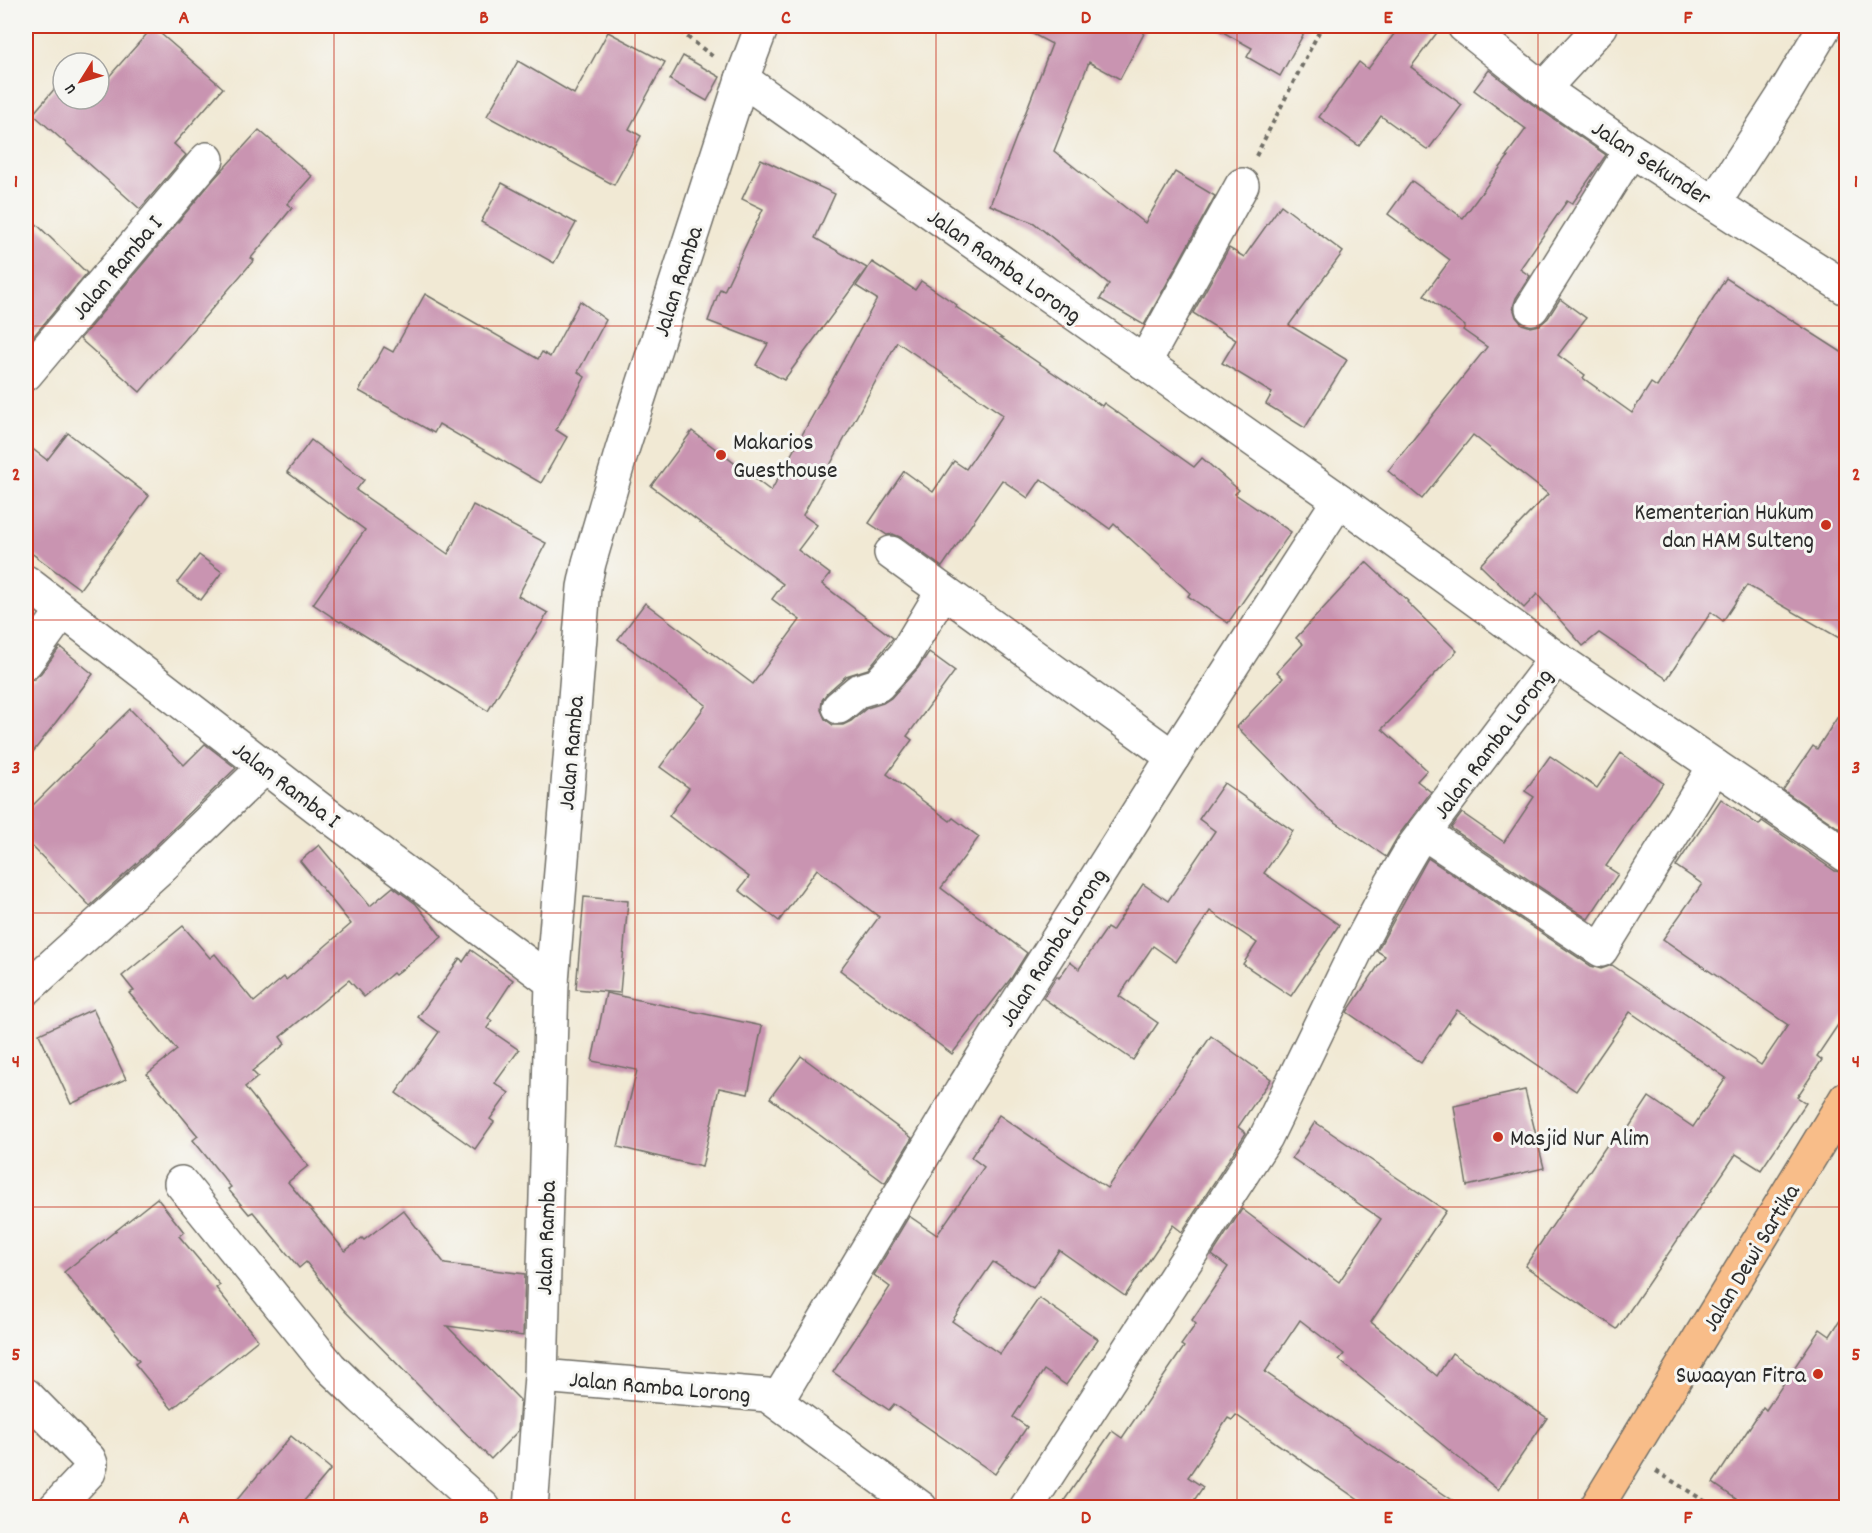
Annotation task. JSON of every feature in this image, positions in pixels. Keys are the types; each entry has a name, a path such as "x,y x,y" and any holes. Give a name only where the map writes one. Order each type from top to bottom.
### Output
{"main road":[{"name":"Jalan Dewi Sartika","path":"1596,1508 1846,1098"}],"street":[{"name":"Jalan Ramba","path":"531,1508 541,1376 552,982 582,613 589,563 622,450 742,79 762,26"},
{"name":"Jalan Sekunder","path":"1464,26 1542,89 1631,150 1846,288"},
{"path":"1542,89 1601,26"},
{"path":"1714,203 1782,98 1825,26"},
{"name":"Jalan Ramba Lorong","path":"742,79 1339,500 1556,658 1846,855"},
{"path":"1532,308 1631,150"},
{"name":"Jalan Ramba I","path":"26,374 207,159"},
{"path":"1144,363 1242,184"},
{"name":"Jalan Ramba Lorong","path":"777,1401 964,1087 1339,500"},
{"path":"891,553 1173,757"},
{"name":"Jalan Ramba I","path":"26,582 265,767 552,982"},
{"path":"839,707 858,691 878,685 904,656 943,591"},
{"path":"26,662 63,611"},
{"name":"Jalan Ramba Lorong","path":"1026,1508 1266,1137 1356,951 1392,883 1424,833 1556,658"},
{"path":"1424,833 1601,950 1715,766"},
{"path":"26,989 158,870 265,767"},
{"path":"181,1184 330,1367 484,1508"},
{"name":"Jalan Ramba Lorong","path":"541,1376 761,1394 777,1401 921,1508"},
{"path":"26,1395 89,1459 91,1464 89,1472 66,1504"}],"path":[{"path":"673,26 742,79"},
{"path":"1242,184 1322,26"},
{"path":"1629,1455 1716,1508"}],"building":[{"path":"1018,26 1148,26 1120,79 1089,62 1054,151 1145,223 1175,172 1215,196 1144,325 1100,299 1109,284 1034,223 990,205 1052,44"},
{"path":"1212,26 1308,26 1280,76 1247,57 1252,48"},
{"path":"1400,26 1442,26 1411,67 1462,105 1428,150 1381,116 1359,146 1319,117 1359,62 1368,69"},
{"path":"153,27 223,88 174,144 186,155 140,209 33,114 51,93 51,111 111,111 111,74"},
{"path":"608,32 665,62 629,129 641,136 614,185 487,116 518,61 574,94"},
{"path":"683,56 720,77 707,101 670,80"},
{"path":"1489,70 1532,104 1606,155 1572,204 1567,201 1520,269 1530,276 1513,307 1516,317 1522,324 1531,327 1540,325 1548,318 1560,299 1586,318 1558,355 1585,375 1583,378 1632,413 1651,383 1657,387 1726,278 1846,355 1846,642 1747,585 1723,621 1711,612 1667,679 1599,633 1583,646 1537,594 1524,608 1480,565 1548,494 1473,435 1422,499 1388,471 1487,347 1463,330 1465,326 1424,295 1450,260 1388,214 1412,181 1463,218 1508,157 1506,156 1526,129 1474,90"},
{"path":"259,130 312,176 287,204 292,208 251,258 254,260 140,392 80,339 214,179"},
{"path":"761,159 835,194 815,238 867,268 784,380 756,365 768,344 708,321 720,289 724,291 763,209 742,199"},
{"path":"502,183 576,223 554,263 481,222"},
{"path":"1281,205 1343,252 1289,325 1347,360 1305,428 1266,404 1272,393 1222,363 1236,340 1193,313 1229,248 1244,257"},
{"path":"26,214 87,273 26,345"},
{"path":"872,262 915,290 921,281 1102,406 1104,403 1194,467 1202,458 1239,490 1235,494 1291,532 1228,623 1188,596 1190,593 1114,524 1110,529 1041,479 1028,498 1002,480 942,567 902,538 893,534 887,535 869,523 904,471 933,492 954,461 966,469 1003,415 897,342 803,515 817,525 798,550 830,574 822,584 893,638 868,669 846,676 827,693 822,700 821,710 825,719 833,725 843,725 867,708 891,698 929,652 955,671 907,736 912,740 887,774 950,821 953,818 979,837 941,888 1027,953 1012,977 952,1054 840,970 879,917 817,869 779,921 739,890 749,877 669,816 689,788 660,767 706,705 618,639 645,603 753,684 800,620 772,599 783,584 651,486 692,431 771,491 877,299 856,286"},
{"path":"425,294 538,359 542,352 550,357 580,301 606,320 578,372 585,377 556,430 567,437 541,483 439,424 434,433 359,391 384,347 393,352"},
{"path":"68,433 149,496 80,589 26,549 26,444 47,460"},
{"path":"311,440 364,480 356,490 448,554 473,505 546,543 518,596 548,613 488,711 313,604 365,530 287,472"},
{"path":"199,555 222,572 201,600 177,583"},
{"path":"1366,562 1457,651 1382,729 1427,770 1417,781 1431,792 1398,836 1386,857 1321,812 1237,727 1283,678 1277,672 1303,644 1296,638"},
{"path":"60,647 93,674 26,761 26,680 34,679 41,673"},
{"path":"1846,704 1846,833 1783,790 1813,746 1817,749"},
{"path":"130,709 184,765 205,744 236,768 90,906 26,840 26,812"},
{"path":"1621,753 1663,783 1606,866 1618,874 1588,919 1451,828 1462,813 1504,842 1534,797 1525,791 1550,756 1597,788"},
{"path":"1224,783 1293,831 1264,873 1339,925 1291,996 1243,964 1257,943 1210,911 1176,962 1153,946 1119,996 1158,1023 1133,1060 1043,998 1057,976 1059,978 1070,962 1079,969 1107,928 1112,931 1143,884 1168,901 1215,831 1199,819"},
{"path":"1721,799 1759,825 1762,821 1835,871 1846,873 1846,1013 1817,1056 1822,1060 1797,1097 1806,1103 1761,1170 1736,1154 1617,1329 1525,1266 1613,1136 1620,1141 1649,1097 1693,1127 1726,1078 1630,1012 1576,1091 1457,1010 1421,1063 1347,1012 1385,956 1377,951 1428,858 1591,966 1601,969 1612,965 1761,1065 1788,1025 1663,939 1702,884 1676,866"},
{"path":"319,845 370,906 393,887 416,904 442,937 364,997 349,980 280,1037 285,1044 252,1071 258,1077 245,1087 308,1166 288,1182 345,1251 362,1238 364,1240 403,1210 445,1264 525,1274 523,1336 447,1326 520,1400 518,1431 491,1459 343,1309 306,1262 299,1268 253,1212 249,1214 228,1189 231,1187 193,1140 198,1136 147,1074 177,1050 129,993 134,991 122,976 183,926 210,958 215,954 254,1002 284,977 286,980 351,924 300,861"},
{"path":"584,897 628,901 620,993 576,989"},
{"path":"471,950 513,980 488,1018 492,1021 487,1028 519,1050 495,1083 509,1093 490,1119 494,1122 475,1149 396,1093 439,1032 418,1017 460,958 463,962"},
{"path":"606,993 762,1026 748,1094 719,1088 702,1167 618,1147 637,1070 592,1061"},
{"path":"93,1009 126,1079 71,1104 39,1034"},
{"path":"1211,1036 1271,1079 1238,1127 1246,1133 1182,1232 1173,1225 1125,1296 1059,1250 1033,1288 993,1262 952,1321 1000,1354 1039,1298 1098,1339 1066,1385 1044,1370 1013,1417 1027,1427 995,1474 894,1404 889,1410 833,1372 890,1287 874,1275 909,1216 937,1235 984,1167 971,1157 999,1115 1107,1188"},
{"path":"801,1056 912,1138 885,1183 770,1098"},
{"name":"Masjid Nur Alim","path":"1525,1090 1544,1168 1467,1186 1454,1106"},
{"path":"1315,1122 1446,1211 1371,1322 1437,1376 1452,1353 1547,1418 1498,1490 1339,1360 1344,1354 1300,1320 1265,1372 1464,1508 1370,1508 1236,1415 1232,1420 1228,1418 1188,1477 1203,1487 1189,1508 1059,1508 1112,1431 1122,1438 1184,1347 1181,1345 1196,1324 1192,1320 1228,1267 1212,1255 1242,1209 1339,1282 1381,1219 1292,1158"},
{"path":"157,1198 184,1232 179,1236 220,1285 216,1288 258,1340 172,1409 135,1364 139,1361 64,1272"},
{"path":"1846,1311 1846,1496 1839,1508 1749,1508 1713,1483 1763,1407 1766,1410 1820,1329 1830,1336"},
{"path":"291,1436 331,1469 298,1508 230,1508"}],"place":[{"name":"Makarios Guesthouse","path":"721,455"},
{"name":"Kementerian Hukum dan HAM Sulteng","path":"1826,525"},
{"name":"Masjid Nur Alim","path":"1498,1137"},
{"name":"Swaayan Fitra","path":"1818,1374"}]}
